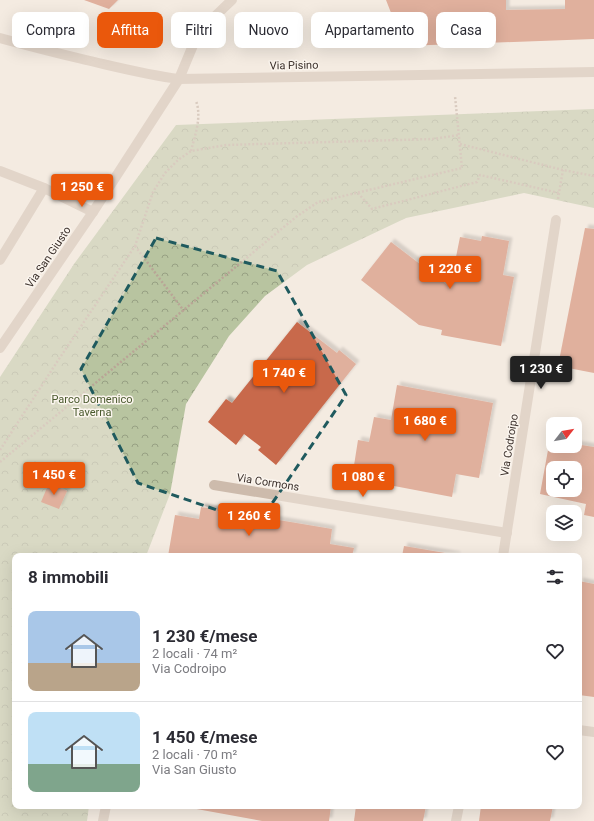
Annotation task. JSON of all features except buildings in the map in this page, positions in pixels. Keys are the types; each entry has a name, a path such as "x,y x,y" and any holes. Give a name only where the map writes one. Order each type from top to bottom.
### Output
{"street":[{"name":"Via San Giusto","path":"0,348 93,212 179,79 196,38 210,21 232,0"},
{"name":"Via Pisino","path":"0,38 154,76 179,79 594,72"},
{"path":"0,171 44,188 93,212"},
{"path":"0,260 44,188"},
{"name":"Via Codroipo","path":"504,553 556,220"},
{"name":"Via Cormons","path":"214,485 507,533"},
{"path":"582,730 594,732"},
{"path":"103,821 105,809"},
{"path":"456,821 458,809"}],"path":[{"path":"0,462 296,217 318,202 462,168 453,74"},
{"path":"179,79 187,85 193,93 199,111 191,151"},
{"path":"0,450 135,246 145,212 153,192 165,174 178,160 191,151 226,145 433,138 458,135"},
{"path":"460,144 563,170 594,176"},
{"path":"556,220 563,170"},
{"path":"358,193 372,209 477,182 480,175 559,193"},
{"path":"135,246 184,311"}],"highlighted area":[{"path":"156,238 277,271 346,395 258,524 138,483 81,369"}],"green space":[{"name":"Parco Domenico Taverna","path":"594,109 594,208 524,193 406,218 307,265 265,296 229,336 186,404 170,494 147,553 12,553 12,809 89,809 87,821 0,821 0,377 74,264 176,125"}]}
